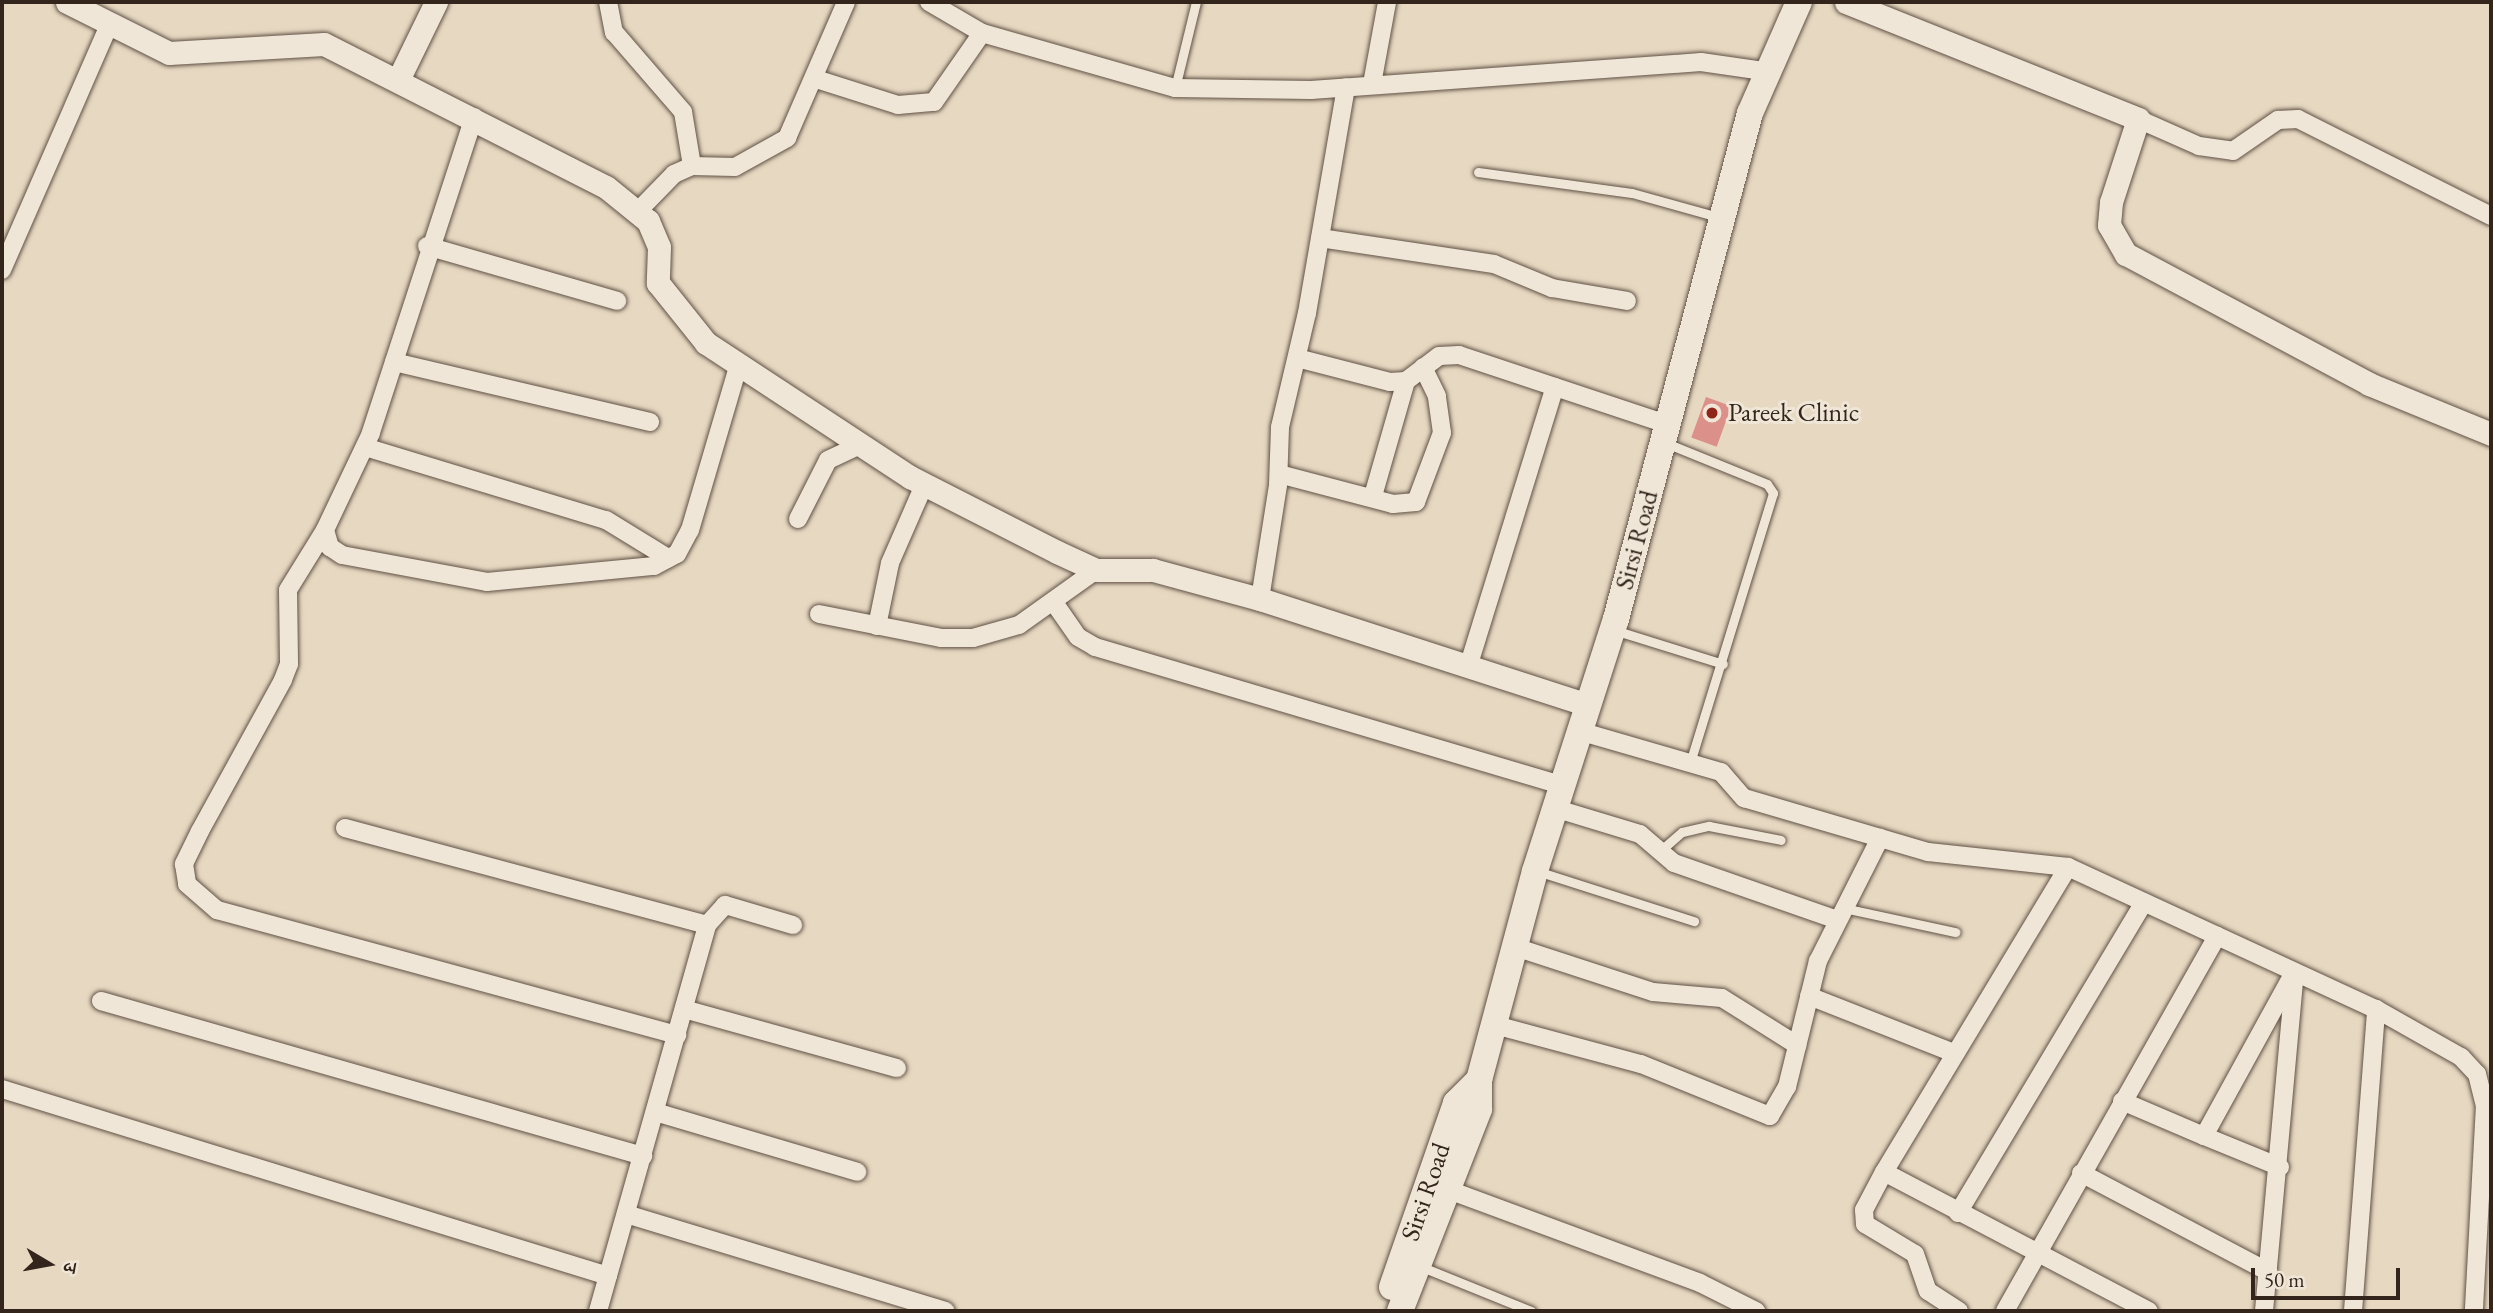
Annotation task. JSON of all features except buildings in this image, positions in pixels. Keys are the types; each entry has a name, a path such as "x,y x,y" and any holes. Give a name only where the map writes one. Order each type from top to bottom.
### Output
{"main road":[{"name":"Sirsi Road","path":"1400,1311 1420,1266 1440,1186 1456,1103 1479,1080 1535,871 1612,629 1667,433 1750,113 1799,2"},
{"name":"Sirsi Road","path":"1382,1311 1440,1186"}],"street":[{"path":"67,2 109,25 169,52 196,56 317,42 474,117 639,210 659,247 658,283 706,343 925,485 1096,570 1153,569 1259,598 1469,664 1588,705"},
{"path":"398,80 436,2"},
{"path":"608,2 614,32 683,112 692,166"},
{"path":"639,210 674,174 692,166 735,167 768,153 800,119 846,2"},
{"path":"929,2 982,33 1175,88 1346,87 1680,62 1770,72"},
{"path":"1372,85 1387,2"},
{"path":"1846,2 2199,146 2233,151 2278,120 2298,119 2491,216"},
{"path":"2,270 109,25"},
{"path":"816,79 898,105 934,102 982,33"},
{"path":"1259,598 1279,474 1280,427 1297,358 1346,87"},
{"path":"474,117 427,246 394,362 365,447 325,530 288,590 289,664 283,680 184,863 187,884 217,910 677,1035"},
{"path":"2138,119 2110,202 2109,225 2126,254 2369,384 2491,434"},
{"path":"1320,238 1482,261 1552,288 1628,301"},
{"path":"427,246 617,300"},
{"path":"1373,496 1406,381 1439,356 1459,355 1555,387 1667,433"},
{"path":"1297,358 1406,381"},
{"path":"394,362 650,422"},
{"path":"325,530 342,555 487,582 654,566 668,558 690,530 739,363"},
{"path":"1279,474 1405,506 1422,494 1442,433 1437,396 1423,367"},
{"path":"1469,664 1555,387"},
{"path":"797,519 828,460 862,444"},
{"path":"365,447 606,520 668,558"},
{"path":"877,626 890,563 925,485"},
{"path":"818,614 877,626 973,638 1019,625 1055,604 1096,570"},
{"path":"1055,604 1078,637 1094,647 1558,797 1640,834 1674,863 1839,913"},
{"path":"1579,731 1721,772 1744,798 1928,852 2068,867 2376,1009 2461,1057 2477,1074 2485,1105 2474,1311"},
{"path":"345,828 707,925"},
{"path":"1495,1026 1641,1064 1759,1117 1777,1111 1809,996 1839,913 1880,838"},
{"path":"1959,1311 1928,1291 1915,1254 1865,1224 1864,1210 1954,1052 2068,867"},
{"path":"1958,1213 2144,902"},
{"path":"598,1311 707,925 725,905 793,925"},
{"path":"2005,1311 2081,1172 2217,936"},
{"path":"1515,947 1653,992 1722,998 1797,1045"},
{"path":"2204,1136 2295,972"},
{"path":"2264,1311 2280,1167 2295,972"},
{"path":"1809,996 1954,1052"},
{"path":"101,1001 643,1156"},
{"path":"684,1009 897,1068"},
{"path":"2353,1311 2376,1009"},
{"path":"2,1089 608,1276"},
{"path":"2122,1101 2280,1167"},
{"path":"655,1112 857,1172"},
{"path":"1884,1172 2149,1311"},
{"path":"2081,1172 2269,1272"},
{"path":"1440,1186 1700,1283 1756,1311"},
{"path":"626,1214 946,1311"}],"lane":[{"path":"1175,88 1196,2"},
{"path":"1478,172 1632,193 1723,218"},
{"path":"1667,433 1767,484 1773,493 1723,664 1690,763"},
{"path":"1612,629 1723,664"},
{"path":"1658,852 1682,832 1709,826 1781,841"},
{"path":"1535,871 1694,921"},
{"path":"1839,913 1955,932"},
{"path":"1420,1266 1526,1310"}],"place":[{"name":"Pareek Clinic","path":"1712,413"}]}
